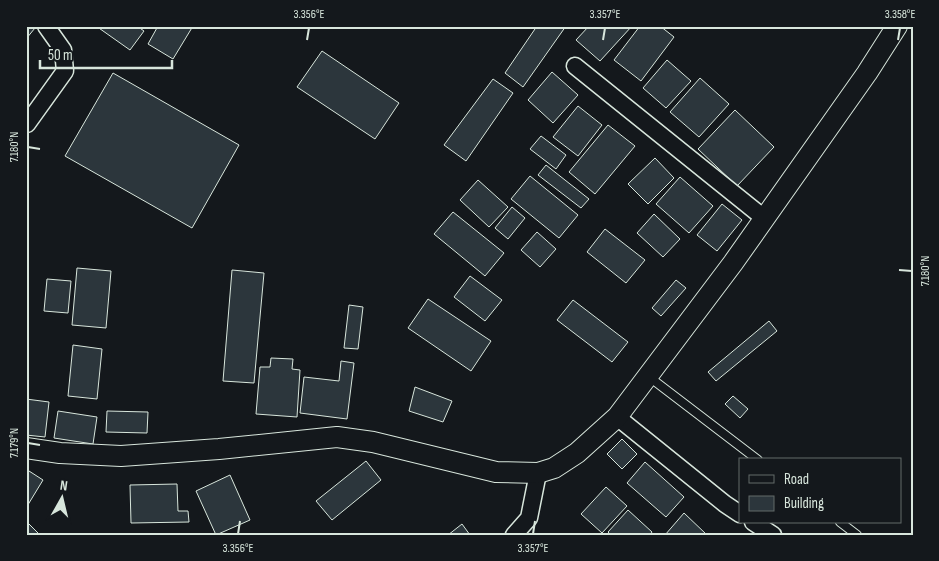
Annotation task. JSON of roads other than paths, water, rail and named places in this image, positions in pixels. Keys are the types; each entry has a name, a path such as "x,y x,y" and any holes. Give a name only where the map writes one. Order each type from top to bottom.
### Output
{"street":[{"path":"27,124 65,71 63,50 46,26"},
{"path":"26,448 60,453 121,456 337,438 373,442 496,472 538,472 554,468 577,453 617,417 733,263 867,74 897,26"},
{"path":"575,66 764,218"},
{"path":"617,417 739,513"},
{"path":"514,535 529,518 538,472"},
{"path":"756,524 773,535"}],"lane":[{"path":"648,376 755,458"},
{"path":"843,524 857,535"}]}
